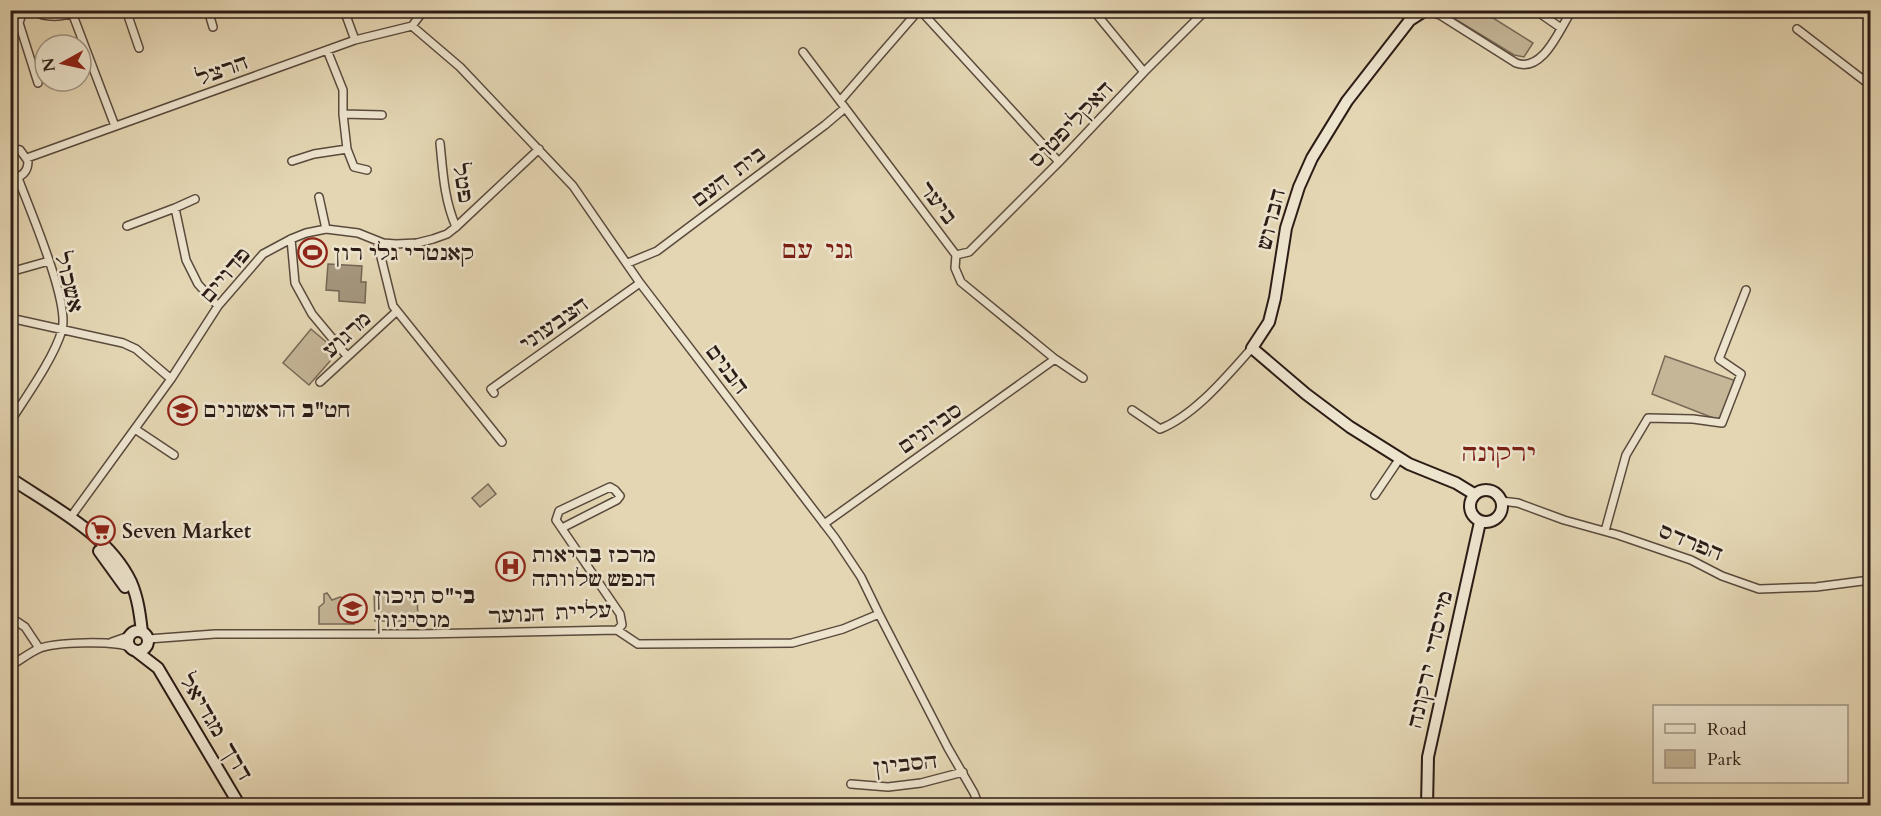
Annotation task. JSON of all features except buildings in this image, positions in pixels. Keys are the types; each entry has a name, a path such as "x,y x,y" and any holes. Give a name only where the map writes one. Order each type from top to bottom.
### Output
{"street":[{"path":"22,10 19,23 33,67"},
{"path":"30,10 45,16 56,17 81,10"},
{"path":"126,10 139,48"},
{"path":"208,10 213,27"},
{"path":"344,10 355,40"},
{"path":"412,26 424,10"},
{"path":"840,101 920,10 1059,162"},
{"path":"1093,10 1144,72"},
{"name":"האקליפטוס","path":"956,255 969,252 1206,10"},
{"path":"1536,10 1561,28"},
{"path":"1424,11 1440,15 1522,66 1532,65 1542,58 1572,10"},
{"name":"הברוש","path":"1132,410 1160,429 1170,425 1194,407 1227,376 1265,331 1275,298 1286,228 1299,187 1317,148 1347,101 1403,29 1417,14 1424,11"},
{"path":"72,12 115,126"},
{"name":"הרצל","path":"27,158 355,40 412,26"},
{"name":"הבנים","path":"412,26 460,67 573,186 640,283 824,524 861,577 979,806"},
{"path":"1797,29 1870,85"},
{"path":"327,50 343,90 347,149 354,166 367,170"},
{"name":"ביער","path":"802,52 956,255 956,268 961,282 1055,360 1083,378"},
{"name":"בית העם","path":"628,263 657,251 825,126 845,108"},
{"path":"343,114 382,115"},
{"name":"פטל","path":"440,143 444,187 456,227"},
{"path":"10,148 20,150 27,158 26,171 14,178"},
{"path":"292,161 314,154 347,149"},
{"name":"פדויים","path":"70,518 171,380 218,306 263,254 306,233 326,229 358,233 377,241 396,244 417,243 447,234 540,149"},
{"name":"אשכול","path":"10,422 37,379 63,328 60,297 49,261 14,178"},
{"path":"319,197 326,229"},
{"path":"127,226 195,199"},
{"path":"175,208 186,261 198,284 218,306"},
{"path":"291,239 295,283 312,314 347,356"},
{"path":"377,241 396,311 502,442"},
{"path":"10,272 49,261"},
{"name":"הצבעוני","path":"494,393 491,389 640,283"},
{"path":"1605,531 1626,455 1648,418 1693,419 1722,423 1741,374 1719,359 1746,290"},
{"name":"מרגוע","path":"320,382 396,311"},
{"path":"10,318 123,343 136,349 171,380"},
{"path":"1252,348 1350,427 1409,464 1456,483 1474,494"},
{"name":"סביונים","path":"824,524 1055,360"},
{"path":"135,429 174,455"},
{"path":"1376,495 1400,458"},
{"name":"דרך מגדיאל","path":"10,478 93,535 118,562 131,583 139,609 140,636"},
{"name":"דרך מגדיאל","path":"10,485 90,540 124,585 140,636 153,651 158,668 240,806"},
{"path":"610,487 620,496 617,500 562,528 556,520 560,511 610,487"},
{"path":"1487,489 1493,491 1501,501 1502,509 1496,518 1486,522 1480,522 1469,508 1474,494 1487,489"},
{"name":"הפרדס","path":"1501,501 1518,503 1691,560 1722,576 1758,589 1816,587 1870,580"},
{"name":"מייסדי ירקונה","path":"1427,806 1428,757 1480,522"},
{"name":"עליית הנוער","path":"107,644 140,636 617,630 622,625 620,614 562,528"},
{"path":"617,630 638,644 792,643 843,629 879,614"},
{"path":"10,617 25,627 39,648"},
{"path":"10,666 39,648 64,643 126,645 134,649 145,649 140,636 128,644 134,649"},
{"name":"דרך מגדיאל","path":"134,649 158,668"},
{"name":"הסביון","path":"851,784 888,787 921,783 963,772"}],"green space":[{"path":"1442,11 1482,11 1533,43 1524,57 1514,55"},
{"path":"311,329 338,352 309,385 283,363"},
{"path":"1665,356 1736,381 1721,421 1652,394"},
{"path":"488,484 496,494 480,507 472,498"},
{"path":"417,592 418,621 375,621 374,593"},
{"path":"327,593 332,600 340,597 349,599 348,619 354,624 319,624 319,607 324,603 324,594"}],"shaded area":[{"path":"328,264 362,266 361,282 366,282 365,303 339,301 339,291 326,290"}],"place":[{"name":"קאנטרי גלי רון","path":"312,253"},
{"name":"חט\"ב הראשונים","path":"183,410"},
{"name":"Seven Market","path":"101,531"},
{"name":"מרכז בריאות הנפש שלוותה","path":"511,567"},
{"name":"בי\"ס תיכון מוסינזון","path":"353,608"}],"district":[{"name":"גני עם","path":"818,250"},
{"name":"ירקונה","path":"1499,453"}]}
